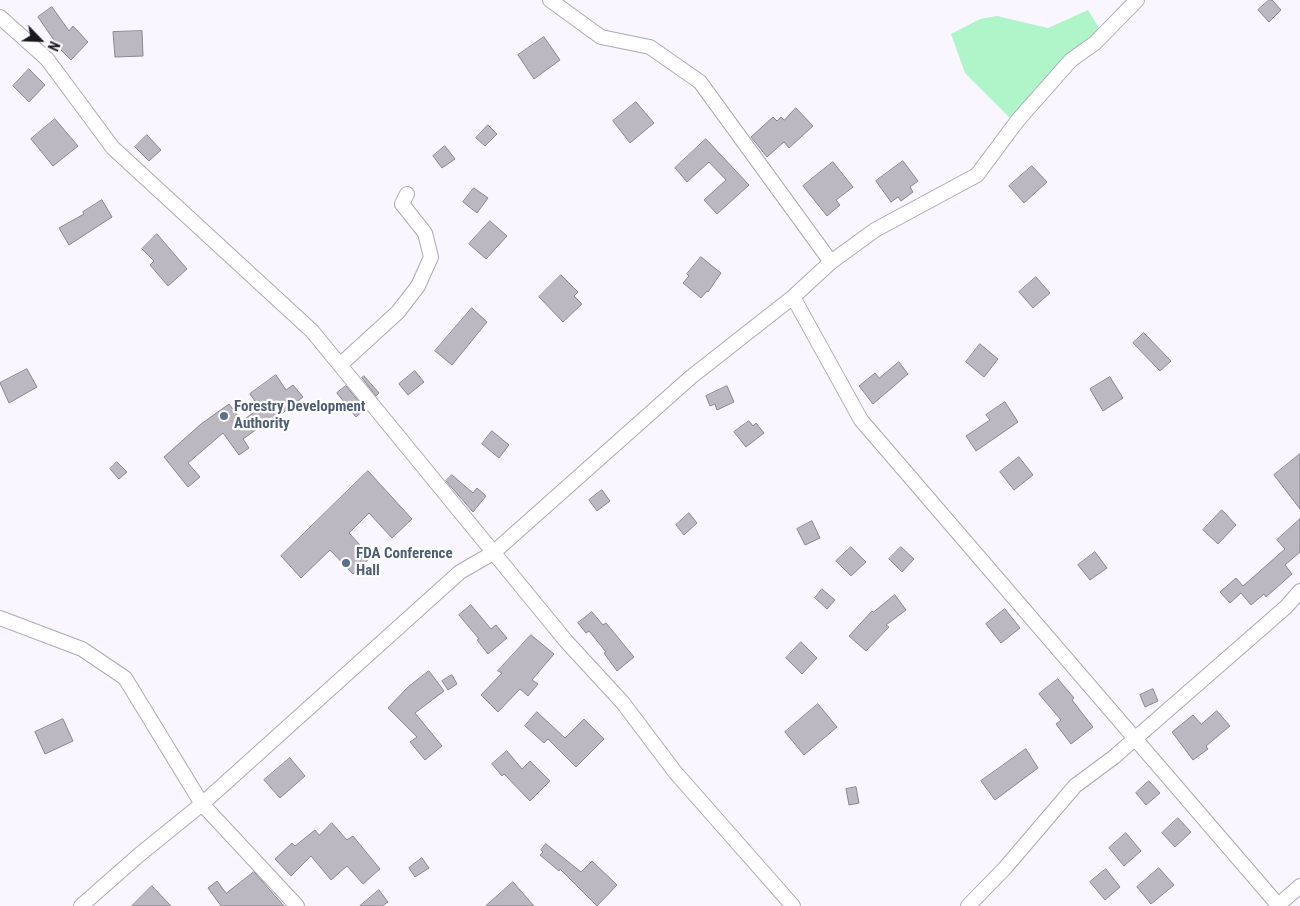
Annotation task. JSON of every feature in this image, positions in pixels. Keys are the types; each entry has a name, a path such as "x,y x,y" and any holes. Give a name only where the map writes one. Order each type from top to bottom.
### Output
{"street":[{"path":"550,0 601,37 650,47 700,82 831,262"},
{"path":"81,906 139,855 202,804 460,572 493,554 691,377 793,297 831,262 875,230 977,175 1018,120 1071,60 1095,42 1137,0"},
{"path":"0,17 47,59 113,148 312,331 493,554 566,640 623,702 674,772 793,906"},
{"path":"340,365 398,312 418,286 431,257 425,233 402,204 407,194"},
{"path":"793,297 861,420 1278,906 1300,886"},
{"path":"968,906 1005,868 1075,786 1114,757 1286,607 1300,591"},
{"path":"0,618 82,649 125,678 202,804 297,906"}],"green space":[{"path":"1088,10 1102,33 1011,119 965,73 951,34 980,19 997,16 1048,28"}],"building":[{"path":"1269,0 1272,0 1281,10 1269,22 1258,10"},
{"path":"52,7 69,31 73,26 88,42 71,60 55,44 38,17"},
{"path":"142,31 143,56 115,57 113,32"},
{"path":"544,37 560,60 534,79 518,55"},
{"path":"29,69 45,85 29,102 13,86"},
{"path":"636,102 654,123 630,143 613,121"},
{"path":"796,108 813,126 789,148 784,142 767,157 751,137 773,117 777,121 781,117 784,120"},
{"path":"55,119 78,146 53,166 31,139"},
{"path":"488,125 497,134 485,146 476,138"},
{"path":"147,135 161,150 149,161 135,147"},
{"path":"706,139 749,185 717,214 704,200 726,180 709,162 687,182 675,168"},
{"path":"445,146 455,159 442,168 433,156"},
{"path":"903,161 918,181 910,187 913,192 901,201 898,197 891,202 876,181"},
{"path":"833,162 853,187 836,200 840,205 827,216 803,186"},
{"path":"1032,166 1047,182 1024,203 1009,186"},
{"path":"474,188 488,198 477,213 463,202"},
{"path":"102,200 112,217 69,245 59,228 84,214 83,212"},
{"path":"490,221 507,236 486,259 469,244"},
{"path":"157,234 187,269 168,286 150,265 154,261 142,249"},
{"path":"701,257 721,273 708,292 701,298 683,283 689,276 687,274"},
{"path":"561,275 578,292 574,296 582,304 563,322 539,297"},
{"path":"1036,277 1050,293 1033,308 1019,292"},
{"path":"472,308 487,322 452,365 435,351"},
{"path":"1144,333 1171,361 1160,371 1133,343"},
{"path":"980,344 998,359 984,377 966,362"},
{"path":"899,362 908,374 873,404 859,386 875,373 879,378"},
{"path":"27,369 37,387 9,403 0,383"},
{"path":"415,371 424,382 408,395 399,384"},
{"path":"276,375 286,390 293,385 303,397 270,423 268,421 243,439 249,448 239,455 223,433 188,463 200,477 188,487 164,457 201,424 229,404 242,421 260,408 250,394"},
{"path":"364,376 379,393 376,396 362,378"},
{"path":"1110,377 1123,398 1103,411 1090,389"},
{"path":"346,386 365,409 356,417 337,393"},
{"path":"727,386 734,402 717,410 715,404 710,406 706,396"},
{"path":"1005,402 1018,422 976,451 966,436 990,420 986,415"},
{"path":"749,421 753,426 756,423 764,433 746,447 734,432"},
{"path":"492,431 509,445 499,458 482,444"},
{"path":"1300,454 1300,509 1274,475"},
{"path":"1019,457 1033,475 1014,490 1000,472"},
{"path":"117,462 127,472 119,479 110,469"},
{"path":"368,471 412,519 392,538 369,513 349,533 371,557 353,574 330,550 301,578 281,556"},
{"path":"452,475 473,493 477,488 486,496 473,512 446,481"},
{"path":"602,490 610,501 597,511 589,500"},
{"path":"1222,510 1236,525 1218,544 1203,530"},
{"path":"689,513 697,523 684,535 676,525"},
{"path":"1300,519 1300,552 1285,565 1292,574 1266,597 1264,594 1251,605 1241,593 1230,603 1220,592 1236,578 1243,586 1285,549 1277,540"},
{"path":"812,521 820,538 805,545 797,529"},
{"path":"851,547 866,562 851,576 836,561"},
{"path":"901,547 914,559 902,572 889,559"},
{"path":"1095,552 1107,568 1090,580 1078,565"},
{"path":"822,589 835,600 827,609 815,598"},
{"path":"895,595 906,610 886,625 889,627 866,651 849,636 872,611"},
{"path":"471,605 491,629 496,625 507,638 488,654 477,640 479,639 459,615"},
{"path":"1005,609 1020,628 1001,643 986,624"},
{"path":"592,612 603,625 606,623 634,657 617,671 604,653 606,652 589,631 586,633 578,623"},
{"path":"531,635 554,654 532,680 538,684 528,696 520,689 498,712 481,695 502,673 498,671"},
{"path":"801,642 817,658 802,674 786,658"},
{"path":"429,671 444,691 415,713 442,746 425,760 410,742 417,737 388,708 408,687"},
{"path":"452,675 457,684 448,690 442,681"},
{"path":"1058,679 1074,698 1072,700 1093,727 1071,744 1056,724 1061,720 1039,694"},
{"path":"1153,689 1158,701 1145,707 1140,695"},
{"path":"818,704 837,727 804,755 785,732"},
{"path":"1217,711 1230,726 1206,746 1208,749 1193,760 1172,732 1193,715 1201,724"},
{"path":"537,712 565,738 584,719 604,739 576,767 548,739 544,743 525,726"},
{"path":"63,719 73,741 45,754 35,732"},
{"path":"1026,749 1038,768 995,800 981,781"},
{"path":"507,751 522,769 530,761 550,781 530,801 504,774 502,776 492,764"},
{"path":"290,758 305,776 280,798 264,780"},
{"path":"1149,781 1160,793 1146,805 1136,793"},
{"path":"856,787 859,803 849,805 846,789"},
{"path":"1178,818 1191,832 1175,847 1162,833"},
{"path":"332,823 347,840 353,836 380,869 363,884 347,866 331,880 311,856 291,876 275,859 292,843 295,846 315,830 319,835"},
{"path":"1126,833 1141,851 1124,866 1109,848"},
{"path":"546,844 581,872 592,861 617,885 597,906 560,869 559,871 540,855 543,852 541,850"},
{"path":"422,858 429,868 415,877 409,868"},
{"path":"1159,868 1174,885 1151,904 1137,887"},
{"path":"1106,869 1120,887 1105,900 1090,882"},
{"path":"254,872 284,906 221,906 208,888 217,881 226,893"},
{"path":"513,882 534,906 486,906"},
{"path":"152,886 171,906 132,906"},
{"path":"379,890 388,902 382,906 360,906"}],"place":[{"name":"Forestry Development Authority","path":"224,416"},
{"name":"FDA Conference Hall","path":"346,563"}]}
